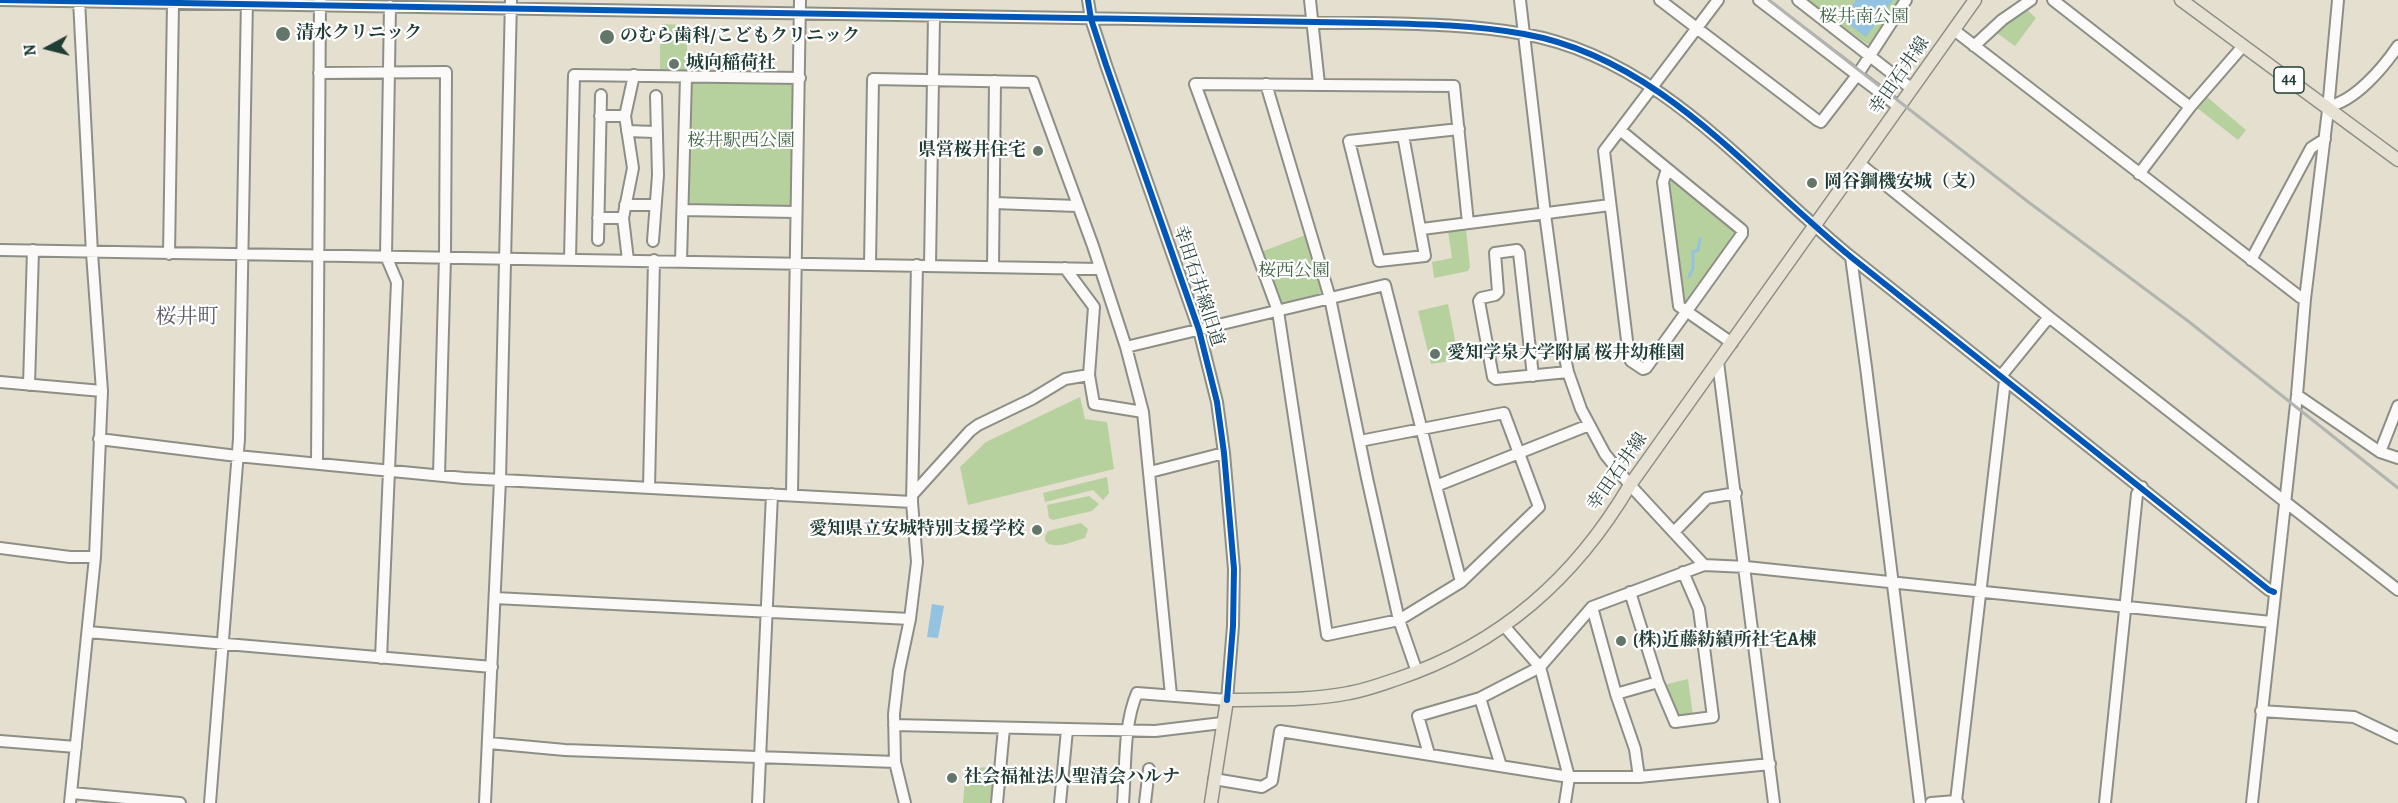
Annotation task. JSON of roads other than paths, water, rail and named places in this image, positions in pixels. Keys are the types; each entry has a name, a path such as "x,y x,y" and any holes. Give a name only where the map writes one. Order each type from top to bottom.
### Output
{"main road":[{"name":"幸田石井線","path":"1227,700 1284,699 1351,693 1417,672 1449,658 1505,627 1534,604 1585,549 1618,505 1975,0"},
{"name":"44","path":"2181,0 2398,160"},
{"path":"1210,803 1227,700"}],"street":[{"path":"0,0 173,3 320,2 390,6 511,4 800,13 1446,25 1525,34 1582,51 1617,66 1653,86 1693,117 1815,228 2274,592"},
{"path":"792,494 800,0"},
{"name":"幸田石井線旧道","path":"1088,0 1091,19 1199,330 1217,402 1234,569 1233,626 1227,700"},
{"path":"1310,0 1319,84"},
{"path":"1520,0 1545,214 1568,372 1589,425 1605,454 1630,485 1704,565"},
{"path":"1660,0 1821,122 1858,74 1868,55 1906,0"},
{"path":"1620,130 1742,230 1742,234 1646,368 1640,368 1631,361 1604,151 1718,0"},
{"path":"1759,0 1899,107"},
{"path":"1798,0 1912,89"},
{"path":"1974,46 2002,20 2031,0"},
{"path":"2053,0 2190,107"},
{"path":"2252,803 2297,395 2305,299 2329,108 2338,0"},
{"path":"79,1 92,253 102,391 95,557 71,798 180,803"},
{"path":"210,803 237,456 247,2"},
{"path":"317,464 320,2"},
{"path":"169,254 173,3"},
{"path":"485,803 500,480 511,4"},
{"path":"381,658 397,282 386,256 390,6"},
{"path":"930,265 934,16"},
{"path":"1954,30 2251,260 2305,299"},
{"path":"2139,174 2190,107 2244,46"},
{"path":"2329,108 2338,104 2379,72 2398,46"},
{"path":"319,73 446,72 445,257 439,475"},
{"path":"570,259 574,75 800,78"},
{"path":"628,260 623,218 633,168 625,116 634,75"},
{"path":"681,261 686,77"},
{"path":"870,265 873,79 1033,82 1100,269 1126,347 1143,412 1171,695"},
{"path":"993,267 995,81"},
{"path":"1360,441 1504,413 1539,507 1461,582 1399,620 1327,635 1278,311 1195,84 1454,86 1468,223"},
{"path":"1266,84 1330,298 1399,620 1417,672"},
{"path":"598,240 601,95"},
{"path":"653,241 658,175 655,132 656,96"},
{"path":"600,116 625,116"},
{"path":"1403,135 1422,229 1425,256 1379,261 1349,141 1403,135 1459,129"},
{"path":"627,130 655,132"},
{"path":"2251,260 2311,148 2325,139"},
{"path":"1860,164 2049,317 2398,590"},
{"path":"1667,169 1663,182 1678,306 1732,343"},
{"path":"994,203 1077,206"},
{"path":"625,206 655,205"},
{"path":"1422,229 1610,205"},
{"path":"683,210 796,212"},
{"path":"598,218 623,218"},
{"path":"0,250 1100,269"},
{"path":"29,385 33,250"},
{"path":"1533,376 1519,253 1517,250 1495,253 1498,292 1496,295 1479,300 1493,377 1496,379 1533,376 1568,372"},
{"path":"1851,257 1920,803"},
{"path":"649,488 654,260"},
{"path":"905,803 895,762 894,725 899,670 910,619 917,562 913,498 917,265"},
{"path":"1065,268 1094,307 1089,375 1094,404 1143,412"},
{"path":"1126,347 1385,285 1461,582"},
{"path":"1931,803 1957,802 2003,378 2049,317"},
{"path":"1718,362 1746,567 1774,803"},
{"path":"913,498 970,431 978,425 1032,399 1065,379 1089,375"},
{"path":"0,382 102,391"},
{"path":"2297,395 2380,452 2398,458"},
{"path":"2380,452 2398,406"},
{"path":"1436,486 1589,425"},
{"path":"99,440 317,464 500,480 772,494 913,498"},
{"path":"1150,472 1224,453"},
{"path":"2105,803 2137,494 2142,487"},
{"path":"1674,532 1707,498 1736,493"},
{"path":"758,803 772,494"},
{"path":"0,548 70,557 95,557"},
{"path":"1429,754 1418,717 1480,698 1540,667 1592,607 1704,565 1746,567 2271,622"},
{"path":"1630,592 1658,682 1674,722 1713,717 1699,609 1683,573"},
{"path":"495,598 910,619"},
{"path":"1592,607 1616,694 1635,749 1639,777"},
{"path":"1505,627 1540,667 1569,777 1564,803"},
{"path":"88,632 492,667"},
{"path":"1616,694 1658,682"},
{"path":"1123,803 1129,732 1133,702 1137,693 1227,700"},
{"path":"1480,698 1501,766"},
{"path":"2261,711 2354,717 2398,738"},
{"path":"894,725 1155,732 1222,723"},
{"path":"997,803 1004,728"},
{"path":"1060,803 1067,730"},
{"path":"1214,780 1262,788 1272,782 1280,731 1569,777 1639,777 1770,764"},
{"path":"0,741 76,747"},
{"path":"489,743 565,750 895,762"},
{"path":"1145,803 1149,769"}],"water":[{"path":"1856,0 1893,0 1866,37 1842,19"},
{"path":"932,604 944,606 938,638 927,637"}],"waterway":[{"path":"1689,277 1693,268 1693,252 1698,250 1700,239"}],"railway":[{"path":"1769,0 2027,201 2188,321 2398,488"}],"place":[{"name":"清水クリニック","path":"283,34"},
{"name":"のむら歯科/こどもクリニック","path":"607,37"},
{"name":"城向稲荷社","path":"674,64"},
{"name":"県営桜井住宅","path":"1038,151"},
{"name":"岡谷鋼機安城（支）","path":"1812,183"},
{"name":"愛知学泉大学附属 桜井幼稚園","path":"1435,354"},
{"name":"愛知県立安城特別支援学校","path":"1037,530"},
{"name":"(株)近藤紡績所社宅A棟","path":"1621,641"},
{"name":"社会福祉法人聖清会ハルナ","path":"952,778"}],"district":[{"name":"桜井町","path":"187,318"}],"park label":[{"name":"桜井南公園","path":"1864,18"},
{"name":"桜井駅西公園","path":"741,142"},
{"name":"桜西公園","path":"1294,272"}]}
